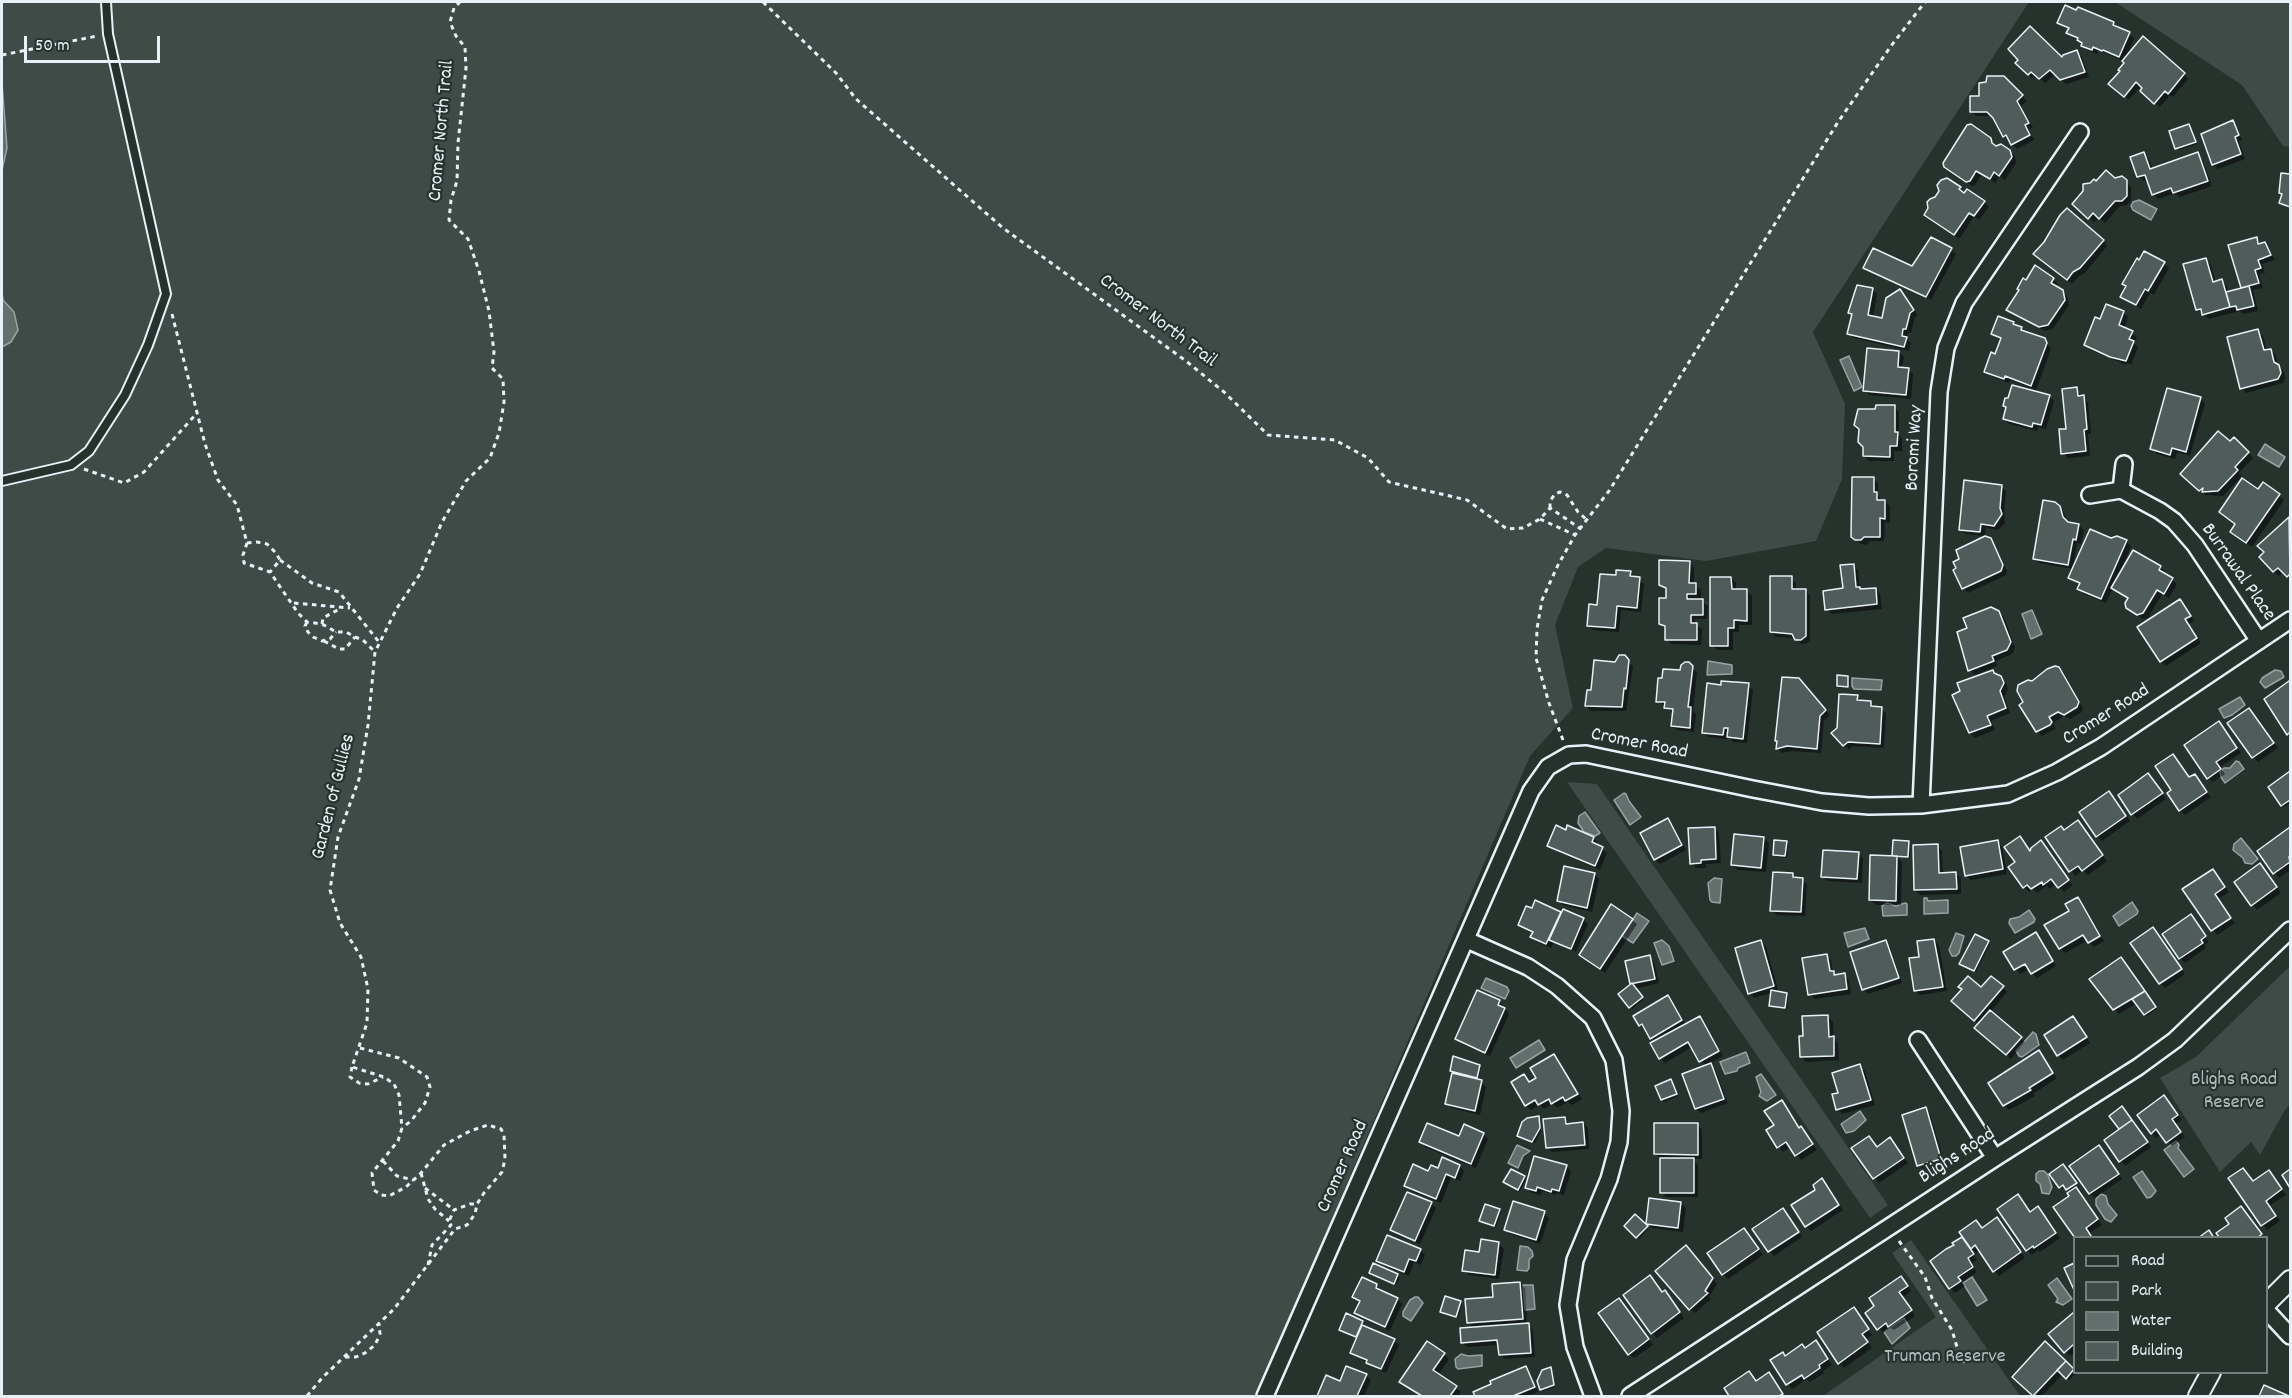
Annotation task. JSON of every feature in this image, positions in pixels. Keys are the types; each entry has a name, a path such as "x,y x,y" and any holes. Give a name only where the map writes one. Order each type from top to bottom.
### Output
{"street":[{"name":"Boromi Way","path":"1921,805 1940,392 1946,348 1964,303 2080,132"},
{"path":"2090,495 2121,490 2124,464"},
{"name":"Burrawal Place","path":"2121,490 2160,511 2185,533 2259,641"},
{"name":"Cromer Road","path":"1265,1396 1531,791 1548,767 1569,755 1586,753 1822,802 1869,806 1921,805 2008,794 2057,772 2101,747 2290,621"},
{"name":"Blighs Road","path":"1630,1396 2139,1067 2175,1040 2290,930"},
{"path":"1467,940 1528,967 1557,986 1593,1018 1614,1060 1621,1111 1619,1142 1609,1179 1575,1260 1568,1305 1575,1347 1593,1396"},
{"path":"1918,1040 1995,1158"},
{"path":"2268,1302 2290,1280"},
{"path":"2268,1312 2290,1335"},
{"path":"2198,1396 2210,1374"}],"lane":[{"path":"2,481 71,465 89,451 125,395 148,345 166,294 108,34 106,2"}],"path":[{"name":"Cromer North Trail","path":"375,652 397,608 420,574 442,522 466,480 489,458 499,433 504,402 503,379 492,368 494,352 489,311 479,271 468,239 450,220 451,200 457,181 458,143 466,68 465,47 456,36 450,22 454,8 460,2"},
{"name":"Cromer North Trail","path":"763,2 836,73 856,99 1003,228 1186,361 1224,392 1268,435 1335,440 1368,458 1389,482 1467,500 1507,529 1523,528 1540,519 1550,508 1550,501 1555,494 1560,492 1567,495 1578,512 1587,520"},
{"path":"1569,755 1536,658 1537,629 1542,600 1575,535 1609,491 1838,122 1925,2"},
{"path":"2,55 108,34"},
{"path":"166,294 197,413 218,480 237,505 247,543 243,555 244,563 270,572 298,613 307,622 322,624 336,632 346,632 363,640 375,652"},
{"path":"71,465 124,483 144,472 197,413"},
{"path":"1550,508 1581,529"},
{"path":"1540,519 1575,535"},
{"path":"247,543 267,544 280,560 312,583 339,592 379,642"},
{"path":"270,572 280,560"},
{"path":"293,603 352,608"},
{"path":"322,624 324,618 345,606"},
{"path":"307,622 305,626 313,637 339,649 345,649 356,637"},
{"path":"322,641 330,639 336,632"},
{"name":"Garden of Gullies","path":"352,1067 367,1023 368,989 361,957 340,923 330,890 338,837 359,779 368,725 375,652"},
{"path":"360,1048 399,1058 414,1066 427,1077 430,1087 425,1102 411,1121 402,1128"},
{"path":"308,1396 322,1378 394,1310 455,1229 467,1225 475,1214 477,1204 502,1172 506,1145 501,1129 488,1125 454,1139 434,1155 421,1173 406,1187 389,1196 381,1195 374,1190 372,1173 398,1141 402,1128 399,1095 394,1084 384,1077 352,1067 350,1077 359,1083 368,1084 384,1077"},
{"path":"383,1161 397,1176 413,1180"},
{"path":"421,1173 428,1199 455,1229"},
{"path":"424,1187 454,1210"},
{"path":"454,1210 477,1204"},
{"path":"427,1267 432,1245 450,1223 454,1210"},
{"path":"1889,1227 1925,1277 1932,1298 1952,1330 1959,1354 1965,1364"},
{"path":"344,1357 356,1357 375,1345 380,1334 379,1324"}],"green space":[{"path":"2,2 2029,2 1813,332 1845,404 1842,479 1816,541 1706,561 1606,548 1578,567 1555,625 1573,708 1530,756 1256,1396 2,1396"},
{"path":"2115,2 2290,2 2290,147 2283,146 2242,85"},
{"path":"1567,782 1597,784 1888,1205 1870,1218"},
{"name":"Blighs Road Reserve","path":"2289,967 2290,1104 2260,1155 2251,1142 2220,1172 2160,1078 2196,1057"},
{"name":"Truman Reserve","path":"1911,1240 2020,1396 1823,1396 1936,1317 1892,1253"}],"water":[{"path":"2,83 7,148 2,170"},
{"path":"2139,200 2157,209 2151,220 2133,210 2131,206 2133,202"},
{"path":"2,292 3,300 14,312 18,330 11,342 2,347"},
{"path":"1849,356 1862,387 1854,391 1840,360"},
{"path":"2265,444 2285,457 2279,467 2258,455"},
{"path":"2032,610 2042,634 2031,639 2022,614"},
{"path":"1708,661 1732,665 1732,674 1707,675"},
{"path":"2275,670 2281,671 2284,677 2265,688 2260,682 2262,678"},
{"path":"1852,678 1882,680 1881,690 1854,689"},
{"path":"2240,697 2245,705 2224,718 2219,709"},
{"path":"2236,761 2244,769 2225,783 2220,772 2224,768 2230,768"},
{"path":"1624,793 1641,817 1630,825 1614,800"},
{"path":"1585,812 1600,833 1595,836 1584,832 1578,823 1579,816"},
{"path":"2241,838 2258,859 2252,864 2245,863 2243,858 2233,850 2234,844"},
{"path":"1714,878 1722,879 1720,903 1710,900 1708,883"},
{"path":"1924,898 1928,901 1948,900 1948,913 1924,914"},
{"path":"2132,902 2138,911 2137,914 2119,926 2113,916"},
{"path":"1887,903 1896,906 1907,904 1907,915 1883,916 1882,906"},
{"path":"2029,910 2035,919 2034,922 2015,933 2009,923 2010,919 2019,917"},
{"path":"1637,913 1649,921 1633,943 1622,936"},
{"path":"1865,928 1869,939 1848,947 1844,933"},
{"path":"1956,933 1964,936 1959,953 1952,956 1949,950"},
{"path":"1662,940 1669,946 1674,961 1662,965 1654,943"},
{"path":"1486,978 1507,987 1509,991 1505,999 1481,988"},
{"path":"2033,1032 2036,1034 2039,1045 2022,1057 2019,1056 2016,1051"},
{"path":"1539,1040 1545,1050 1516,1068 1510,1058"},
{"path":"1746,1052 1750,1063 1738,1068 1737,1071 1725,1074 1720,1062"},
{"path":"1761,1074 1776,1095 1767,1101 1759,1096 1761,1092 1756,1077"},
{"path":"1860,1111 1866,1120 1854,1131 1846,1133 1841,1124"},
{"path":"2176,1141 2178,1148 2194,1169 2184,1177 2164,1150"},
{"path":"1517,1145 1530,1151 1523,1156 1518,1168 1508,1163"},
{"path":"2044,1171 2048,1175 2052,1187 2049,1194 2042,1193 2040,1184 2036,1181 2036,1174"},
{"path":"2142,1171 2156,1191 2151,1197 2147,1198 2133,1177"},
{"path":"2101,1194 2106,1196 2108,1204 2117,1215 2111,1222 2105,1219 2096,1205 2096,1199"},
{"path":"1520,1246 1528,1247 1532,1251 1533,1256 1529,1260 1527,1271 1517,1270"},
{"path":"1972,1277 1987,1300 1977,1306 1963,1283"},
{"path":"2057,1278 2072,1299 2063,1305 2056,1302 2058,1299 2048,1285"},
{"path":"1523,1285 1533,1285 1535,1309 1525,1310"},
{"path":"1415,1297 1423,1303 1411,1321 1403,1316 1403,1312 1410,1300"},
{"path":"1904,1318 1910,1328 1892,1344 1884,1332"},
{"path":"1461,1354 1482,1355 1482,1366 1458,1369 1455,1359"}],"building":[{"path":"2065,5 2076,10 2078,7 2114,22 2113,25 2130,32 2119,57 2093,47 2092,50 2081,46 2082,43 2077,40 2078,38 2066,33 2069,28 2057,23"},
{"path":"2030,26 2062,57 2077,50 2085,72 2060,80 2050,70 2039,79 2031,72 2028,75 2015,63 2018,60 2008,49"},
{"path":"2143,36 2185,73 2168,94 2165,91 2154,104 2140,91 2142,88 2136,82 2124,97 2108,84 2120,71 2118,70 2124,63 2122,61"},
{"path":"1987,76 2004,76 2023,95 2017,101 2029,123 2025,125 2030,135 2011,145 2006,135 2003,137 1993,118 1987,112 1970,112 1970,96 1979,96 1979,83 1986,82"},
{"path":"2233,120 2239,135 2235,137 2241,154 2212,165 2201,134"},
{"path":"1971,124 1991,138 1992,143 1996,146 2001,144 2010,150 2012,157 1999,176 1994,172 1990,179 1976,171 1970,181 1966,182 1944,167 1943,163 1967,125"},
{"path":"2189,124 2196,142 2175,149 2169,131"},
{"path":"2144,152 2150,169 2198,152 2208,181 2173,193 2171,188 2152,195 2145,175 2137,177 2130,157"},
{"path":"2106,170 2115,178 2122,176 2127,180 2127,196 2122,201 2115,201 2099,219 2093,213 2088,219 2072,204 2083,191 2083,184 2090,183 2094,179 2096,181"},
{"path":"2281,173 2290,174 2290,207 2279,203 2282,194 2279,193"},
{"path":"1947,178 1961,187 1959,189 1964,193 1967,189 1985,201 1974,216 1969,213 1954,235 1924,215 1928,208 1927,202 1939,191 1937,185 1941,180"},
{"path":"2067,208 2104,240 2067,280 2033,254"},
{"path":"1931,237 1952,248 1926,297 1863,268 1873,248 1912,266"},
{"path":"2257,237 2258,244 2265,242 2271,255 2258,260 2261,268 2255,270 2259,283 2241,288 2228,245"},
{"path":"2144,251 2165,262 2148,291 2145,289 2136,305 2120,297 2126,286 2122,284 2137,258 2139,260"},
{"path":"2206,258 2213,282 2222,279 2230,307 2202,315 2201,309 2196,310 2183,264"},
{"path":"2035,265 2054,278 2051,283 2063,290 2065,300 2048,325 2039,327 2006,310 2019,290 2017,289 2023,278 2026,280"},
{"path":"1857,285 1873,288 1868,315 1882,318 1886,298 1900,289 1914,310 1910,313 1906,329 1903,329 1902,336 1907,337 1904,347 1847,334 1852,314 1848,313"},
{"path":"2249,286 2254,306 2237,310 2236,306 2230,307 2226,292"},
{"path":"2106,304 2124,311 2119,325 2133,331 2129,339 2134,341 2126,361 2110,357 2084,345 2095,317 2100,319"},
{"path":"1998,316 2014,322 2013,324 2022,327 2021,330 2045,338 2047,343 2031,386 2005,376 2004,379 1984,372 1991,352 1995,354 2001,338 1991,334"},
{"path":"2258,329 2264,350 2271,349 2274,362 2279,365 2281,373 2278,379 2240,389 2227,337"},
{"path":"1867,348 1899,351 1898,367 1909,368 1906,395 1863,391"},
{"path":"2012,385 2050,395 2041,425 2033,423 2032,427 2003,419 2006,407 2003,406 2005,398 2008,398"},
{"path":"2077,387 2078,396 2084,395 2086,451 2061,454 2059,429 2066,429 2062,389"},
{"path":"2167,388 2201,397 2186,452 2172,448 2170,455 2150,449"},
{"path":"1876,405 1895,405 1897,446 1890,446 1890,457 1863,456 1863,447 1858,442 1859,429 1854,425 1858,409 1875,409"},
{"path":"2218,431 2230,441 2234,437 2249,452 2235,467 2238,470 2218,491 2202,492 2203,488 2199,491 2180,474"},
{"path":"1852,477 1874,477 1874,492 1877,492 1877,500 1885,500 1885,519 1880,518 1880,537 1864,537 1861,540 1855,540 1851,537"},
{"path":"2242,478 2258,489 2263,482 2280,494 2246,543 2230,532 2235,524 2219,512"},
{"path":"1964,480 2002,485 2000,508 2002,514 1994,526 1981,524 1980,532 1959,530"},
{"path":"2043,500 2055,502 2060,506 2063,517 2068,522 2079,524 2076,540 2073,539 2068,565 2033,559"},
{"path":"2289,517 2290,574 2287,577 2278,568 2273,572 2259,557 2264,552 2257,546"},
{"path":"2090,529 2111,538 2117,536 2127,540 2101,599 2077,589 2080,583 2068,578"},
{"path":"1985,536 1991,538 2003,565 2001,571 1962,589 1953,570 1956,568 1953,562 1959,559 1956,550"},
{"path":"2133,550 2161,566 2159,570 2173,578 2164,594 2157,590 2143,613 2137,615 2126,608 2125,603 2128,598 2111,588"},
{"path":"1659,560 1690,561 1689,583 1696,583 1696,594 1687,594 1687,599 1703,599 1703,615 1691,615 1691,623 1697,623 1697,640 1665,640 1665,626 1659,624 1659,598 1666,598 1666,588 1659,585"},
{"path":"1854,564 1856,587 1876,588 1877,604 1825,610 1823,591 1843,588 1840,565"},
{"path":"1616,570 1631,571 1630,576 1640,577 1637,608 1617,606 1615,628 1587,626 1589,604 1597,605 1600,574 1616,575"},
{"path":"1770,576 1792,576 1792,589 1806,589 1806,636 1801,640 1795,640 1792,634 1770,632"},
{"path":"1710,577 1731,577 1732,589 1747,589 1747,621 1734,620 1734,628 1728,628 1728,646 1710,646"},
{"path":"2180,599 2191,616 2185,619 2197,638 2160,662 2137,627"},
{"path":"1991,607 1999,611 2011,642 2007,650 1992,656 1994,661 1968,671 1957,632 1967,628 1963,618"},
{"path":"1619,655 1625,655 1629,660 1622,707 1585,706 1587,690 1591,690 1594,660 1615,662"},
{"path":"1685,662 1693,666 1688,707 1691,707 1690,728 1671,726 1673,709 1664,708 1665,702 1656,702 1658,678 1662,678 1663,669 1680,670 1681,665"},
{"path":"2059,667 2079,702 2077,707 2064,715 2058,712 2049,717 2052,722 2050,725 2036,732 2019,705 2023,702 2017,691 2018,685 2028,680 2032,681 2047,669"},
{"path":"1993,670 2001,676 2004,683 2000,691 2006,708 1987,716 1991,725 1969,733 1952,695 1960,691 1957,683"},
{"path":"1837,675 1848,676 1848,687 1837,686"},
{"path":"1782,677 1799,678 1826,710 1820,716 1817,749 1787,746 1776,749"},
{"path":"1721,681 1749,683 1743,739 1727,737 1728,728 1724,728 1723,735 1702,733 1707,683 1721,685"},
{"path":"2289,681 2290,732 2287,735 2264,699"},
{"path":"1839,694 1858,695 1857,700 1871,701 1871,706 1882,707 1880,744 1848,742 1843,746 1831,733 1837,728"},
{"path":"2249,708 2274,743 2252,758 2227,723"},
{"path":"2219,721 2237,748 2216,762 2221,769 2207,779 2184,745"},
{"path":"2173,754 2189,777 2195,774 2207,792 2179,811 2167,793 2171,790 2155,766"},
{"path":"2290,771 2290,800 2281,806 2268,787"},
{"path":"2148,773 2163,793 2131,815 2118,795"},
{"path":"2109,791 2126,816 2096,837 2079,812"},
{"path":"1668,818 1682,845 1654,860 1640,833"},
{"path":"2078,820 2103,855 2082,871 2078,866 2069,872 2045,837 2061,826 2064,830"},
{"path":"1556,825 1566,830 1567,825 1594,837 1592,842 1603,847 1595,866 1547,846"},
{"path":"1715,827 1716,859 1701,860 1701,863 1690,864 1688,828"},
{"path":"2290,827 2290,862 2273,874 2257,851"},
{"path":"1734,834 1764,837 1761,868 1731,865"},
{"path":"2020,836 2030,851 2041,840 2069,880 2058,888 2051,879 2031,889 2027,885 2023,888 2008,867 2015,862 2004,847"},
{"path":"1774,840 1787,841 1785,856 1773,855"},
{"path":"1893,840 1909,841 1908,857 1892,856"},
{"path":"1998,840 2003,869 1965,876 1960,847"},
{"path":"1938,844 1939,873 1956,872 1957,889 1914,890 1913,845"},
{"path":"1823,850 1859,852 1857,879 1821,877"},
{"path":"1870,855 1897,856 1896,901 1869,900"},
{"path":"2260,863 2277,887 2251,906 2234,882"},
{"path":"1564,866 1595,873 1587,908 1557,901"},
{"path":"2213,869 2225,887 2215,894 2231,918 2211,931 2182,889"},
{"path":"1773,872 1793,873 1793,877 1803,878 1801,912 1770,911"},
{"path":"2078,897 2100,936 2088,943 2083,935 2059,949 2044,925 2069,911 2065,904"},
{"path":"1535,900 1561,912 1546,944 1530,937 1533,932 1518,925 1526,906 1532,908"},
{"path":"1611,904 1633,919 1600,969 1579,955"},
{"path":"1563,909 1584,918 1571,949 1549,940"},
{"path":"2191,914 2206,936 2201,940 2203,943 2179,959 2162,934"},
{"path":"2153,927 2182,969 2159,984 2130,943"},
{"path":"2036,932 2053,961 2031,974 2025,964 2014,970 2003,952"},
{"path":"1975,934 1989,941 1974,971 1959,964"},
{"path":"1934,939 1943,987 1914,991 1909,958 1919,957 1917,941"},
{"path":"1761,940 1774,986 1748,994 1735,948"},
{"path":"1886,940 1899,978 1862,990 1850,952"},
{"path":"1827,954 1830,971 1834,971 1834,975 1845,973 1847,989 1808,995 1802,958"},
{"path":"1650,955 1655,979 1630,984 1625,961"},
{"path":"2121,957 2145,991 2113,1010 2089,979"},
{"path":"1968,976 1981,987 1991,976 2004,986 1974,1021 1951,1001 1962,989 1958,987"},
{"path":"1632,983 1643,997 1629,1008 1618,994"},
{"path":"1477,990 1500,1000 1498,1005 1505,1008 1485,1053 1455,1039"},
{"path":"1771,990 1787,993 1785,1008 1769,1006"},
{"path":"2145,991 2156,1007 2144,1015 2132,999"},
{"path":"1668,995 1682,1020 1650,1039 1642,1024 1639,1026 1633,1016"},
{"path":"1990,1010 2022,1037 2006,1055 1974,1028"},
{"path":"1828,1015 1829,1037 1834,1036 1834,1056 1800,1057 1799,1036 1803,1036 1802,1016"},
{"path":"1700,1016 1719,1051 1699,1062 1688,1042 1659,1059 1650,1043"},
{"path":"2073,1016 2087,1037 2057,1056 2044,1035"},
{"path":"2039,1050 2053,1073 2029,1088 2031,1090 2003,1106 1988,1083"},
{"path":"1554,1054 1578,1094 1565,1101 1563,1097 1551,1104 1549,1099 1538,1105 1535,1100 1525,1106 1511,1082 1524,1074 1529,1082 1536,1078 1530,1068"},
{"path":"1453,1056 1480,1065 1477,1078 1450,1071"},
{"path":"1711,1063 1724,1099 1695,1109 1682,1074"},
{"path":"1860,1064 1871,1100 1836,1110 1832,1094 1838,1093 1832,1073"},
{"path":"1452,1073 1482,1080 1475,1111 1445,1104"},
{"path":"1671,1079 1677,1094 1661,1100 1655,1086"},
{"path":"2164,1095 2178,1115 2172,1119 2181,1132 2166,1143 2156,1129 2151,1134 2137,1115"},
{"path":"1782,1100 1799,1128 1801,1126 1813,1144 1795,1156 1786,1142 1777,1148 1766,1130 1774,1125 1764,1111"},
{"path":"2122,1106 2132,1120 2119,1129 2109,1116"},
{"path":"1926,1107 1941,1159 1917,1166 1902,1115"},
{"path":"1539,1116 1540,1128 1532,1142 1517,1136 1522,1122 1527,1118"},
{"path":"1565,1117 1566,1124 1583,1122 1585,1145 1546,1148 1543,1119"},
{"path":"2132,1120 2148,1142 2119,1162 2104,1140"},
{"path":"1427,1123 1459,1136 1464,1124 1484,1133 1471,1164 1419,1142"},
{"path":"1654,1123 1698,1123 1698,1155 1654,1154"},
{"path":"1869,1136 1877,1147 1890,1137 1904,1158 1873,1179 1851,1148"},
{"path":"2099,1145 2119,1174 2089,1194 2069,1166"},
{"path":"1534,1156 1567,1165 1559,1191 1552,1189 1551,1192 1537,1187 1536,1191 1525,1188"},
{"path":"1442,1157 1460,1165 1455,1178 1446,1174 1436,1199 1404,1186 1413,1164 1428,1171 1431,1165 1438,1168"},
{"path":"1660,1158 1694,1158 1694,1193 1660,1193"},
{"path":"2063,1164 2077,1183 2066,1190 2063,1185 2059,1188 2049,1174"},
{"path":"2243,1168 2253,1181 2269,1170 2282,1189 2266,1201 2276,1216 2261,1226 2228,1178"},
{"path":"1511,1169 1525,1176 1518,1190 1503,1182"},
{"path":"2290,1169 2290,1188 2282,1175"},
{"path":"1822,1178 1839,1205 1805,1227 1791,1205 1815,1190 1813,1185"},
{"path":"2076,1187 2098,1219 2086,1228 2091,1236 2074,1236 2053,1207 2069,1196 2067,1193"},
{"path":"1407,1192 1432,1202 1415,1241 1390,1230"},
{"path":"2018,1194 2030,1212 2038,1206 2056,1233 2026,1251 1997,1209"},
{"path":"1649,1198 1681,1202 1678,1228 1646,1224"},
{"path":"1513,1201 1545,1211 1536,1240 1504,1230"},
{"path":"1485,1204 1500,1209 1494,1226 1479,1221"},
{"path":"2241,1206 2262,1234 2260,1236 2218,1236 2216,1233 2229,1224 2225,1218"},
{"path":"1783,1208 1799,1232 1768,1252 1752,1229"},
{"path":"1635,1214 1648,1226 1636,1238 1624,1226"},
{"path":"1997,1217 2021,1252 1993,1272 1975,1245 1971,1249 1959,1232 1976,1220 1982,1228"},
{"path":"1744,1228 1759,1249 1722,1275 1707,1253"},
{"path":"2209,1230 2213,1236 2201,1236"},
{"path":"1387,1235 1421,1249 1416,1261 1409,1259 1404,1272 1376,1261"},
{"path":"1962,1237 1974,1254 1968,1258 1973,1267 1958,1277 1961,1281 1949,1289 1930,1261"},
{"path":"1481,1239 1499,1242 1495,1275 1462,1271 1465,1250 1479,1252"},
{"path":"1686,1245 1713,1278 1705,1291 1708,1293 1689,1310 1655,1271"},
{"path":"1373,1263 1398,1274 1394,1284 1369,1273"},
{"path":"2073,1264 2073,1288 2064,1268"},
{"path":"1650,1275 1662,1292 1665,1290 1680,1312 1651,1334 1623,1295"},
{"path":"1901,1276 1908,1286 1899,1292 1912,1310 1888,1327 1886,1323 1877,1330 1865,1313 1874,1306 1869,1298"},
{"path":"1362,1277 1377,1284 1376,1288 1398,1298 1385,1327 1354,1313 1360,1301 1352,1297"},
{"path":"1520,1282 1523,1319 1467,1323 1465,1299 1493,1297 1492,1284"},
{"path":"1445,1296 1461,1301 1456,1317 1440,1312"},
{"path":"1619,1298 1649,1339 1628,1355 1598,1313"},
{"path":"1854,1307 1869,1329 1862,1334 1868,1342 1838,1364 1817,1332"},
{"path":"1346,1313 1363,1321 1356,1337 1339,1330"},
{"path":"2073,1313 2073,1345 2064,1353 2048,1334"},
{"path":"1529,1323 1531,1353 1499,1355 1497,1340 1461,1343 1460,1328"},
{"path":"1362,1325 1395,1339 1381,1369 1350,1353"},
{"path":"1816,1340 1828,1359 1804,1379 1802,1375 1786,1385 1770,1360 1783,1352 1785,1356 1802,1344 1805,1348"},
{"path":"1427,1341 1445,1353 1433,1370 1457,1386 1450,1396 1422,1396 1399,1382"},
{"path":"2045,1341 2066,1361 2033,1396 2012,1377"},
{"path":"2066,1361 2073,1368 2066,1379 2057,1370"},
{"path":"1346,1366 1367,1374 1357,1396 1317,1396 1326,1375 1340,1381"},
{"path":"1526,1366 1535,1387 1513,1396 1475,1396 1473,1392 1491,1384 1490,1381"},
{"path":"1551,1367 1554,1385 1540,1390 1537,1381 1542,1370"},
{"path":"1749,1371 1756,1381 1769,1372 1783,1394 1779,1396 1729,1396 1724,1388"},
{"path":"2264,1385 2289,1396 2259,1396"}]}
